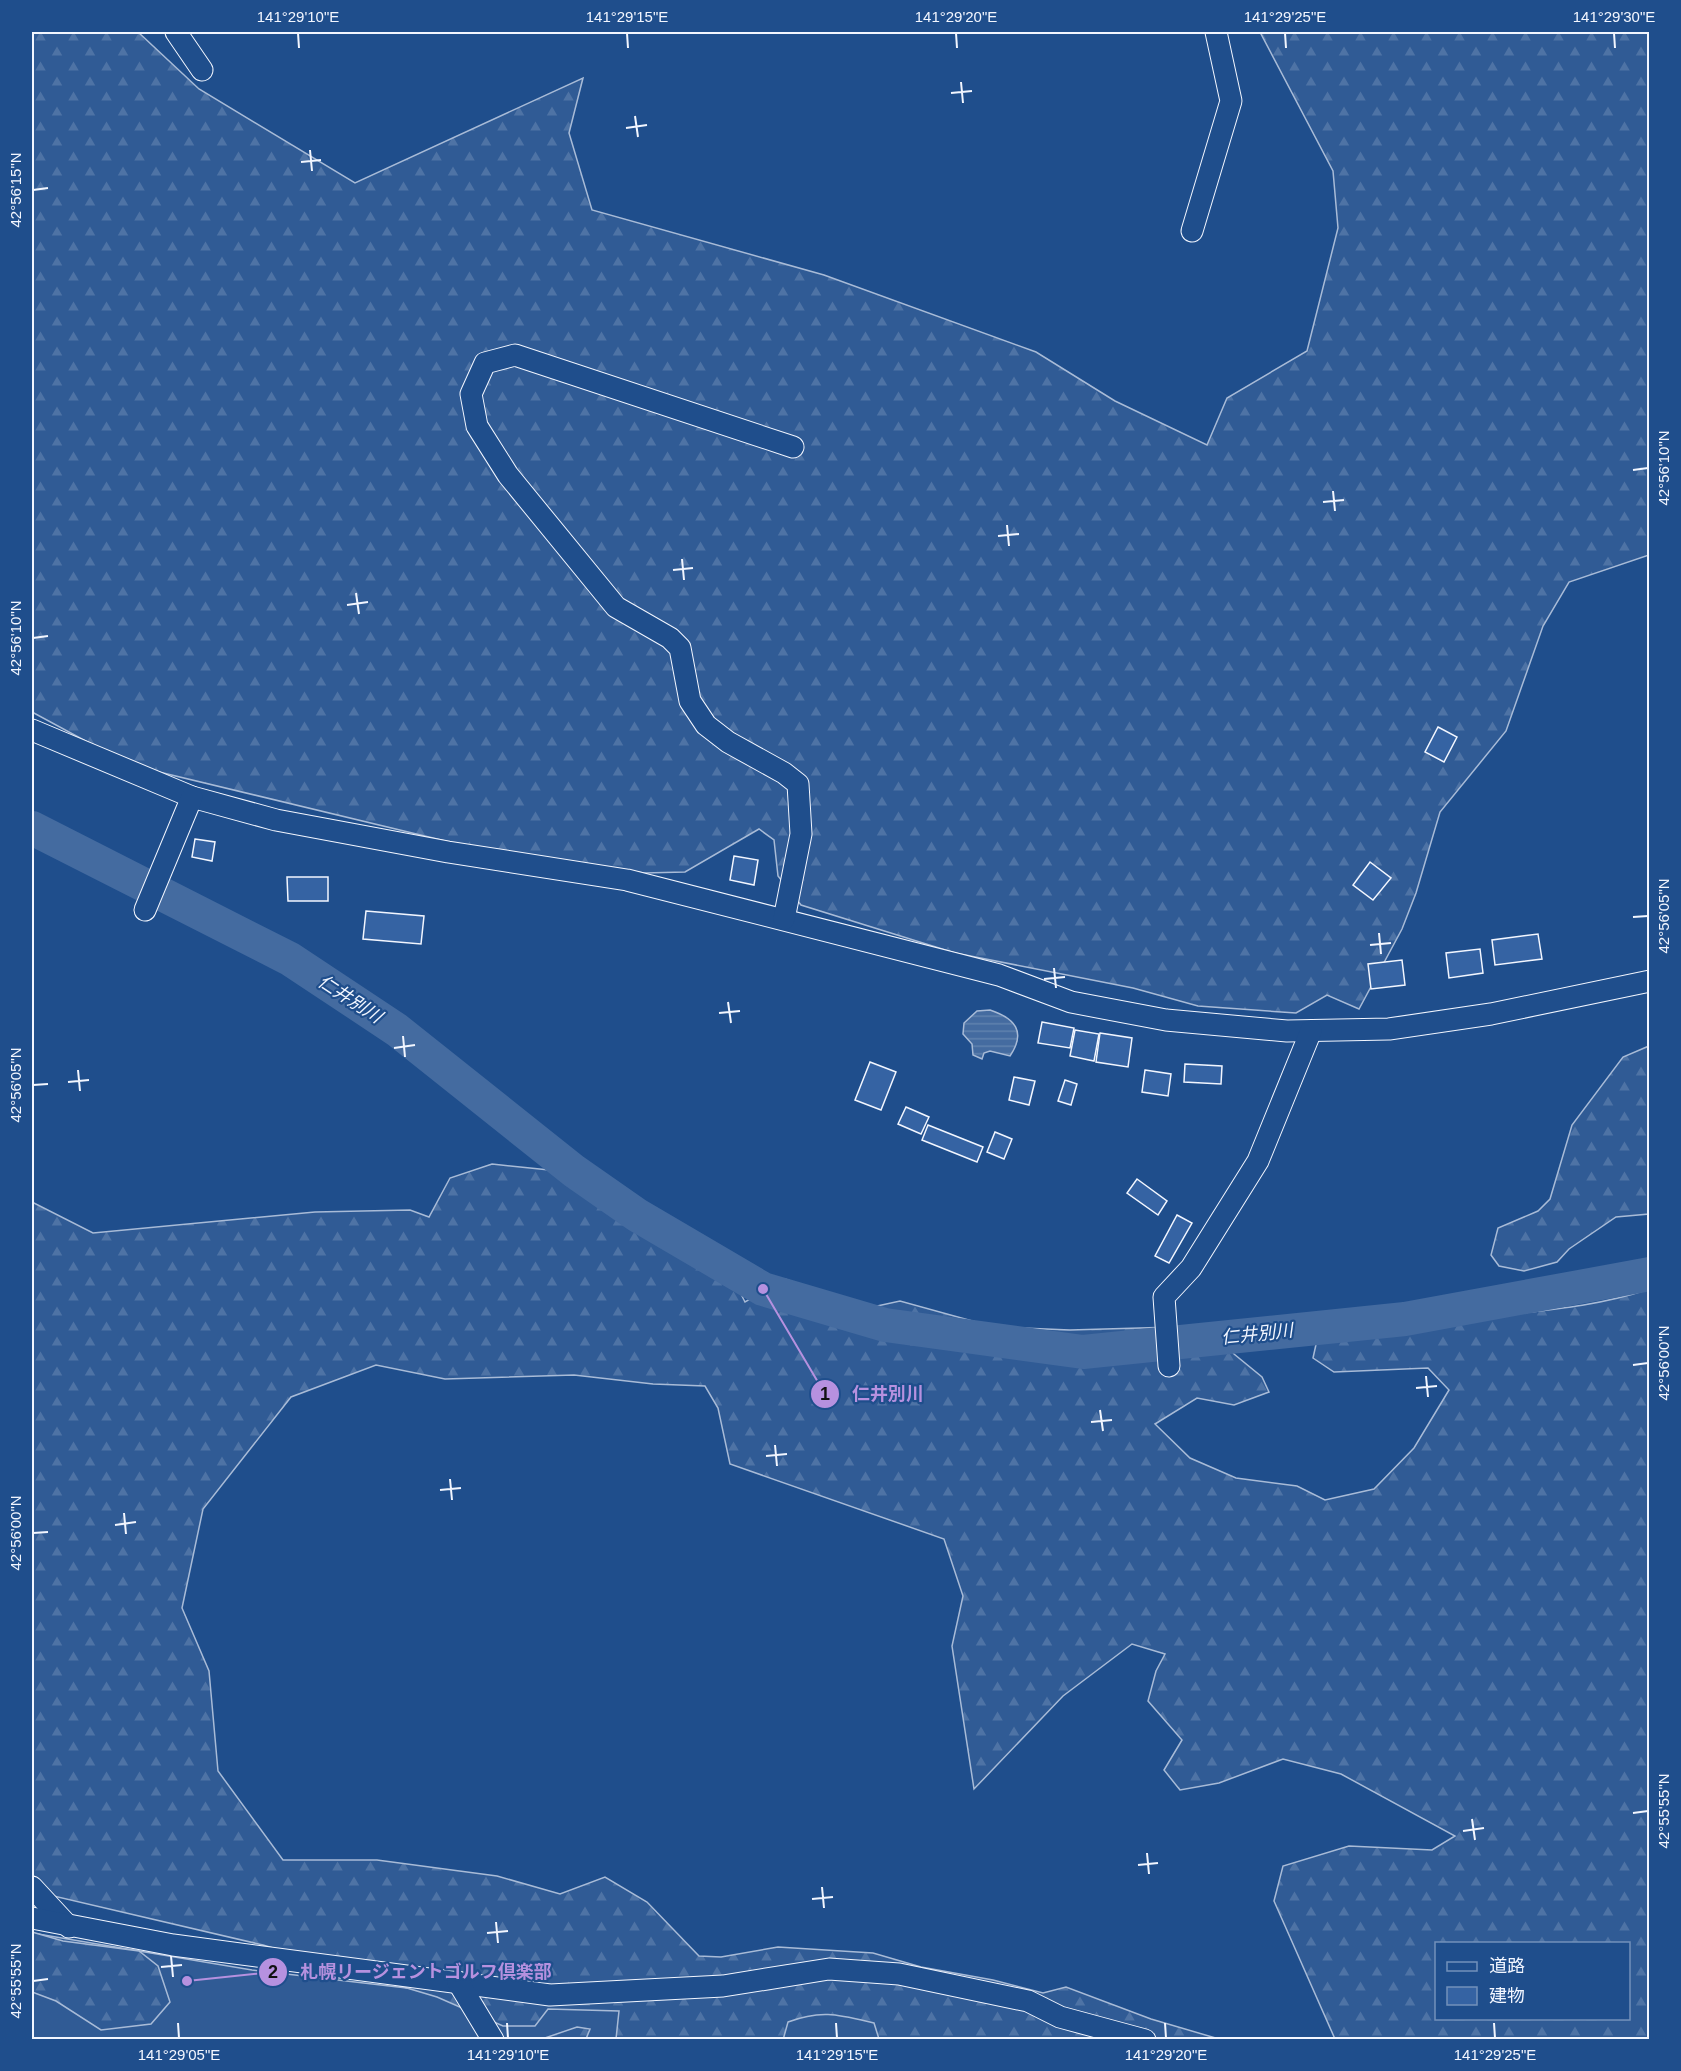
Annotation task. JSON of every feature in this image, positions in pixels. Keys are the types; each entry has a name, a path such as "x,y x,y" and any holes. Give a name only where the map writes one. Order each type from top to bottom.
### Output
{"street":[{"path":"176,32 202,70"},
{"path":"1192,231 1231,101 1216,32"},
{"path":"784,919 801,834 798,784 784,773 728,742 706,725 690,701 680,648 670,638 616,607 508,475 477,426 471,394 485,363 515,355 793,447"},
{"path":"32,730 192,797 276,820 448,852 627,880 999,975 1071,1002 1166,1020 1311,1031 1389,1029 1491,1014 1650,981"},
{"path":"145,910 192,797"},
{"path":"1169,1366 1164,1297 1191,1268 1258,1161 1311,1031"},
{"path":"32,1887 69,1927"},
{"path":"32,1918 69,1927 173,1945 550,1995 723,1986 829,1969 899,1974 1028,2001 1060,2017 1145,2040"},
{"path":"458,1983 493,2040"}],"shaded area":[{"path":"990,1010 1006,1017 1015,1027 1017,1039 1010,1056 990,1051 984,1053 982,1059 973,1055 972,1044 963,1034 964,1023 977,1011"},
{"path":"32,1933 252,1970 441,1992 833,1991 1071,2039 32,2039"}],"green space":[{"path":"32,32 138,32 199,89 355,183 583,78 569,133 592,210 824,275 1036,352 1115,401 1207,445 1227,398 1307,351 1338,228 1333,171 1260,32 1649,32 1649,555 1569,582 1543,626 1506,731 1440,812 1416,893 1402,929 1359,1009 1327,995 1296,1013 1198,1006 1133,988 955,953 801,905 778,876 774,840 759,829 685,872 644,873 462,845 130,765 32,712"},
{"path":"1649,1046 1649,1214 1616,1217 1569,1249 1557,1262 1524,1271 1499,1266 1491,1255 1498,1228 1538,1211 1550,1199 1572,1125 1623,1057"},
{"path":"492,1164 559,1171 668,1251 740,1292 745,1302 785,1279 868,1308 900,1301 994,1327 1070,1330 1209,1326 1234,1354 1262,1377 1269,1392 1234,1405 1197,1398 1155,1424 1190,1458 1236,1478 1297,1486 1325,1500 1374,1489 1414,1448 1449,1390 1428,1368 1334,1372 1313,1358 1317,1340 1582,1305 1649,1289 1649,2039 1335,2039 1274,1901 1283,1866 1349,1846 1432,1850 1455,1836 1341,1774 1283,1759 1219,1783 1180,1790 1164,1770 1182,1740 1148,1701 1156,1671 1165,1654 1132,1644 1063,1696 974,1789 952,1646 963,1596 944,1539 730,1464 718,1408 705,1386 653,1384 574,1375 445,1379 376,1365 291,1397 203,1509 182,1608 209,1671 218,1771 283,1860 377,1860 497,1876 560,1894 605,1877 647,1902 699,1956 721,1957 778,1947 873,1953 921,1967 993,1980 1043,1993 1066,1987 1151,2019 1219,2039 879,2039 874,2023 821,2014 788,2022 783,2040 616,2039 619,2011 548,2009 535,2026 503,2026 437,1997 263,1945 32,1891 32,1202 93,1233 315,1212 410,1210 429,1217 450,1178"},
{"path":"32,1932 63,1941 139,1951 158,1966 170,2002 151,2024 101,2030 56,2001 32,1992"},
{"path":"577,2027 590,2029 586,2039 542,2039"}],"building":[{"path":"1438,727 1457,737 1444,762 1425,752"},
{"path":"195,839 215,842 212,861 192,857"},
{"path":"734,856 758,860 754,885 730,880"},
{"path":"1370,862 1391,878 1373,900 1353,885"},
{"path":"287,877 328,877 328,901 288,901"},
{"path":"366,911 424,916 421,944 363,939"},
{"path":"1538,934 1542,959 1495,965 1492,940"},
{"path":"1480,949 1483,973 1449,978 1446,953"},
{"path":"1402,960 1405,985 1371,989 1368,964"},
{"path":"1042,1022 1074,1028 1070,1048 1038,1043"},
{"path":"1075,1030 1099,1034 1094,1061 1070,1056"},
{"path":"1100,1033 1132,1038 1128,1067 1096,1062"},
{"path":"870,1062 896,1072 881,1110 855,1100"},
{"path":"1185,1064 1222,1066 1221,1084 1184,1082"},
{"path":"1145,1070 1171,1074 1168,1096 1142,1092"},
{"path":"1014,1077 1035,1081 1029,1105 1009,1100"},
{"path":"1065,1080 1077,1084 1071,1105 1058,1101"},
{"path":"906,1107 929,1117 921,1134 898,1124"},
{"path":"928,1125 983,1147 977,1162 922,1140"},
{"path":"995,1132 1012,1139 1004,1159 987,1152"},
{"path":"1137,1179 1167,1201 1158,1215 1127,1193"},
{"path":"1177,1215 1192,1223 1169,1263 1155,1256"}],"waterway":[{"name":"仁井別川","path":"32,828 290,959 397,1030 574,1171 637,1215 763,1289 885,1325 1083,1352 1405,1319 1650,1274"}],"place":[{"name":"仁井別川","path":"763,1289"},
{"name":"札幌リージェントゴルフ倶楽部","path":"187,1981"}]}
